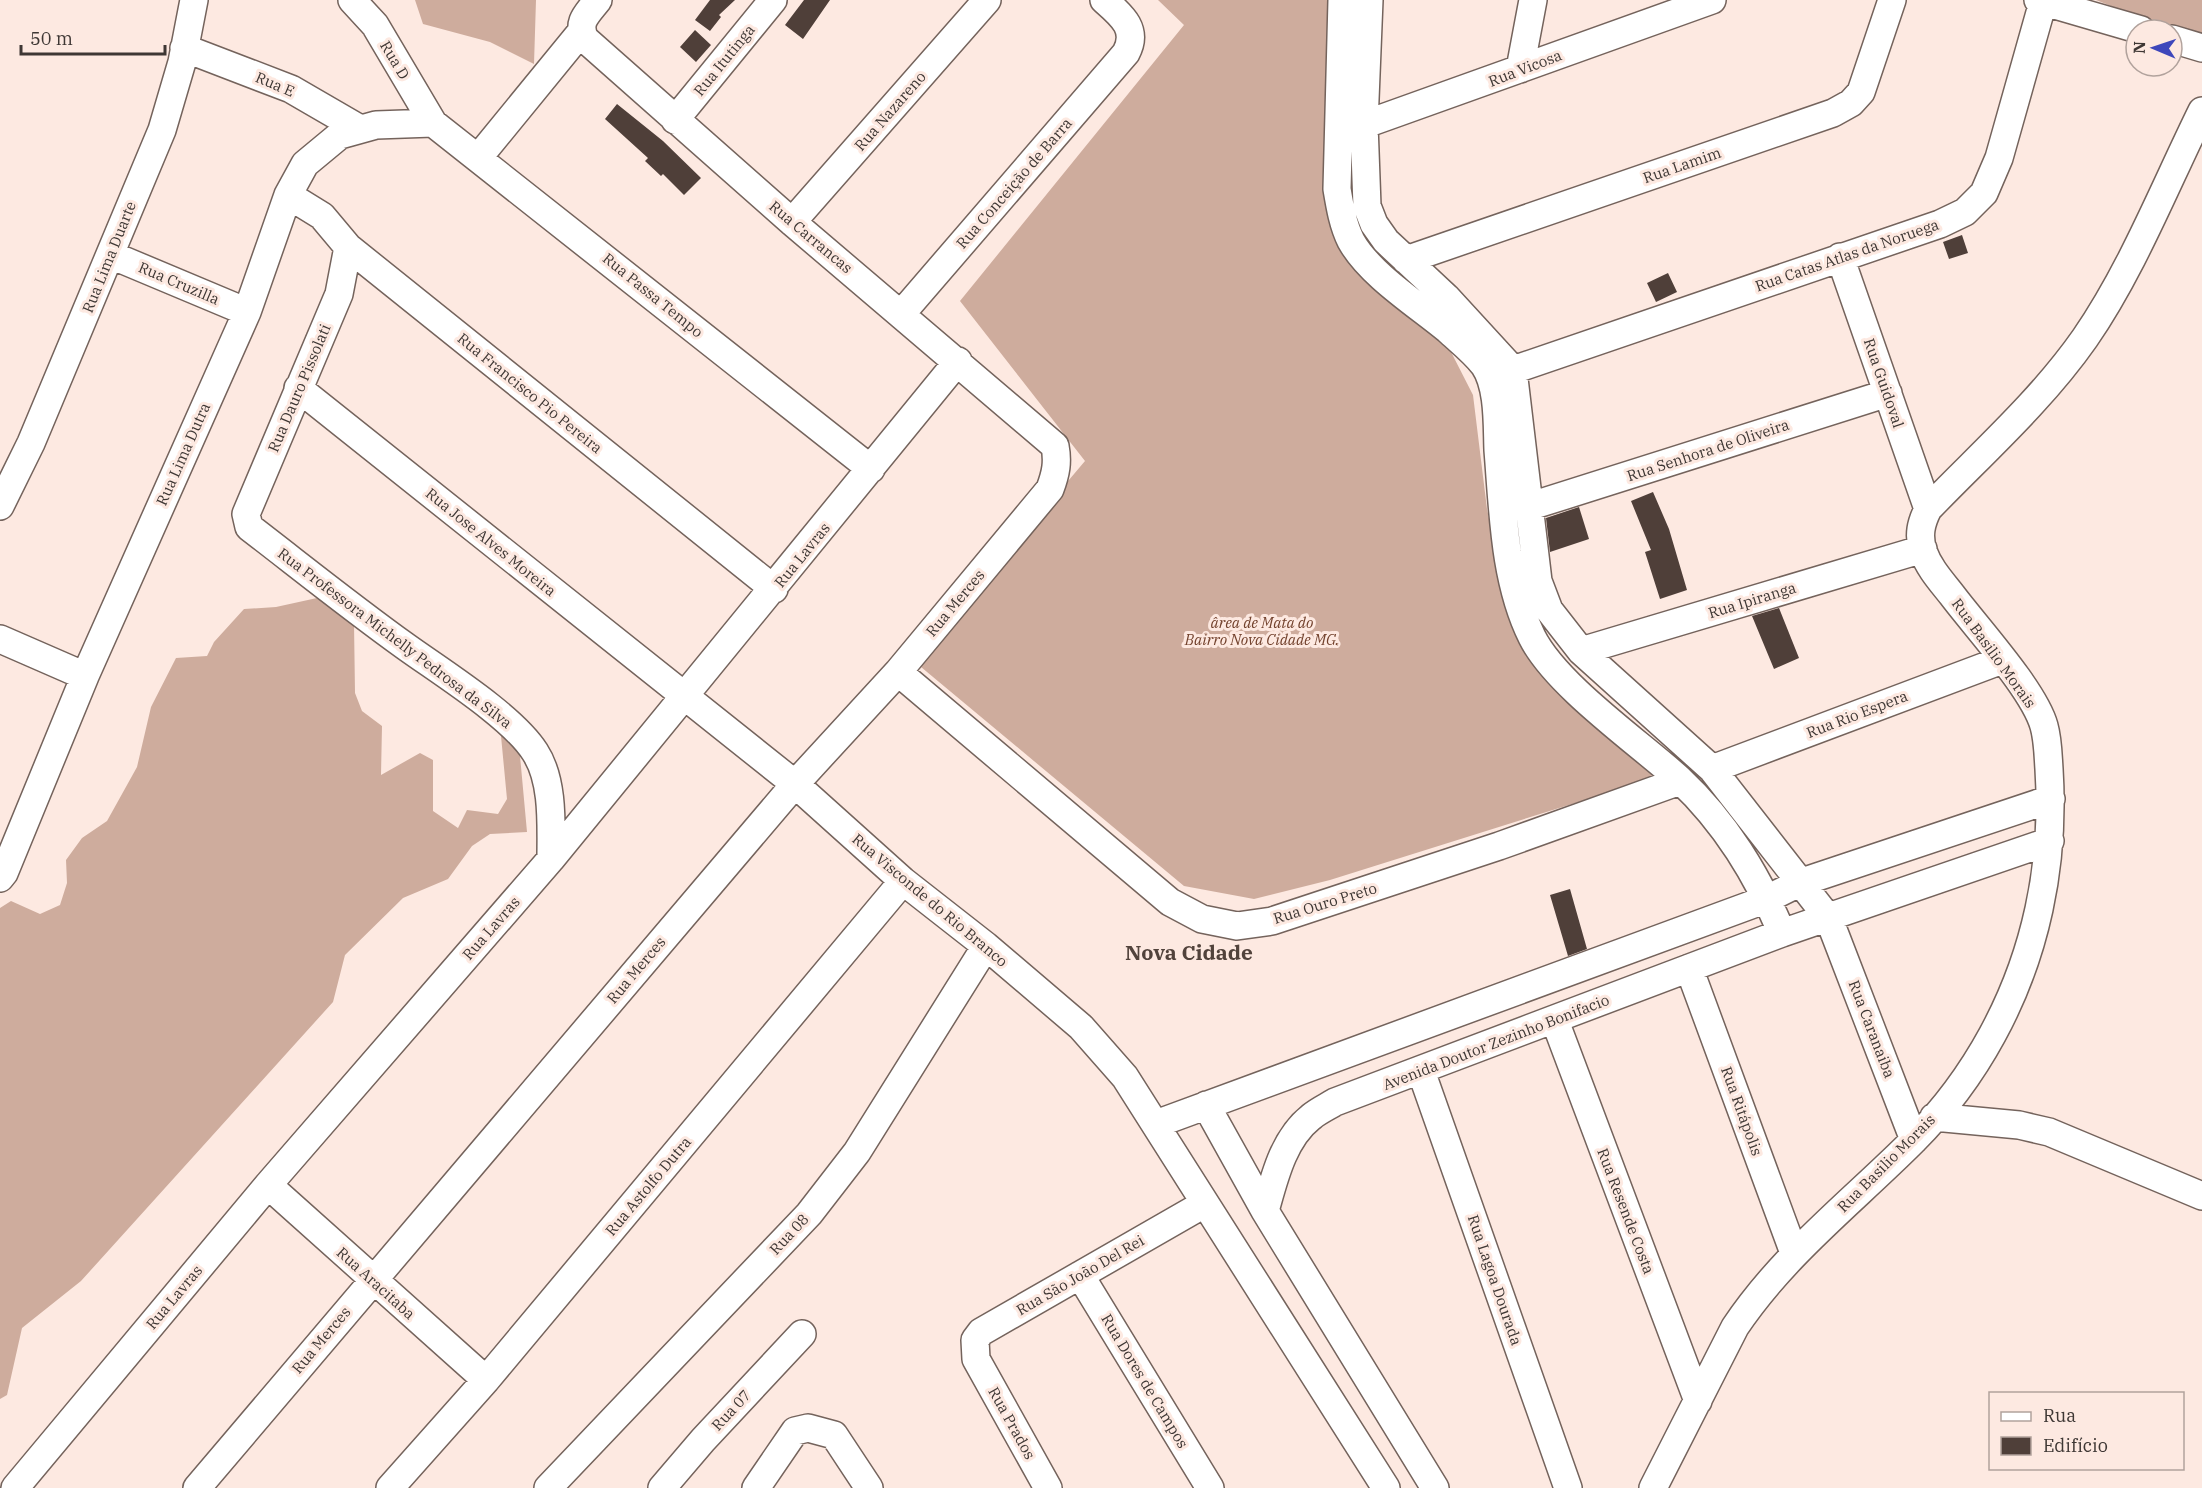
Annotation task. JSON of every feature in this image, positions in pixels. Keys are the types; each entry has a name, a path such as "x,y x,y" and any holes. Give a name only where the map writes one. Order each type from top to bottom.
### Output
{"street":[{"name":"Rua Lima Duarte","path":"0,506 31,443 162,130 194,0"},
{"name":"Rua D","path":"352,0 375,25 433,123"},
{"name":"Rua Itutinga","path":"675,120 773,0"},
{"name":"Rua Nazareno","path":"792,222 987,0"},
{"name":"Rua Conceição de Barra","path":"902,313 1126,53 1131,43 1126,20 1104,0"},
{"path":"1342,0 1337,135 1337,189 1341,215 1351,241 1366,262 1468,347 1485,367 1494,396 1508,552 1521,613 1533,639 1547,661 1680,781 1720,822 1767,899 1782,933"},
{"path":"1369,0 1364,124 1367,206 1374,224 1386,241 1476,328 1513,370 1538,580 1549,610 1581,651 1712,769 1829,919"},
{"path":"1520,69 1533,0"},
{"name":"Rua Vicosa","path":"1337,135 1712,0"},
{"name":"Rua Lamim","path":"1406,260 1833,113 1851,103 1861,92 1892,0"},
{"path":"2040,1 2124,25"},
{"name":"Rua Catas Atlas da Noruega","path":"1513,370 1840,256 1940,224 1965,212 1984,193 1999,158 2040,1"},
{"name":"Rua Carrancas","path":"587,17 585,39 792,222 902,313 1055,446"},
{"path":"478,158 587,17"},
{"path":"2184,43 2202,48"},
{"name":"Rua E","path":"184,48 291,89 360,129"},
{"path":"1928,509 2055,378 2086,336 2121,276 2202,111"},
{"name":"Rua Lima Dutra","path":"2,875 85,676 247,312 288,195 305,164 340,135 360,129 400,123 433,123"},
{"name":"Rua Passa Tempo","path":"433,123 871,469"},
{"name":"Rua Francisco Pio Pereira","path":"288,195 322,216 348,247 774,589"},
{"name":"Rua Dauro Pissolati","path":"249,527 246,514 339,294 348,247"},
{"name":"Rua Cruzilla","path":"111,255 247,312"},
{"name":"Rua Guidoval","path":"1840,256 1928,509"},
{"name":"Rua Lavras","path":"15,1488 268,1185 551,859 958,362"},
{"name":"Rua Jose Alves Moreira","path":"298,388 683,696"},
{"name":"Rua Senhora de Oliveira","path":"1528,507 1888,393"},
{"name":"Rua Merces","path":"197,1488 372,1279 795,784 898,672 1050,489 1058,460 1055,446"},
{"name":"Rua Basilio Morais","path":"1653,1488 1735,1327 1752,1302 1794,1253 1914,1140 1957,1090 1997,1029 2020,976 2039,910 2050,841 2050,799 2044,725 2033,703 1931,568 1923,549 1921,522 1928,509"},
{"name":"Rua Professora Michelly Pedrosa da Silva","path":"249,527 517,731 536,752 546,777 551,859"},
{"name":"Rua Ipiranga","path":"1581,651 1923,549"},
{"path":"0,639 85,676"},
{"name":"Rua Rio Espera","path":"1712,769 2002,660"},
{"name":"Rua Ouro Preto","path":"898,672 1170,902 1202,919 1237,926 1272,921 1353,895 1680,781"},
{"name":"Rua Visconde do Rio Branco","path":"683,696 795,784 903,881 986,946 1082,1027 1125,1077 1156,1124"},
{"path":"1386,1488 1204,1204 1156,1124 1767,899 1799,883 2050,799"},
{"name":"Avenida Doutor Zezinho Bonifacio","path":"1265,1211 1278,1166 1294,1138 1310,1118 1335,1102 1555,1021 1782,933 1829,919 2050,841"},
{"name":"Rua Astolfo Dutra","path":"390,1488 486,1380 903,881"},
{"name":"Rua Caranaiba","path":"1829,919 1914,1140"},
{"name":"Rua 08","path":"548,1488 808,1214 857,1152 986,946"},
{"name":"Rua Ritápolis","path":"1689,968 1794,1253"},
{"name":"Rua Resende Costa","path":"1555,1021 1698,1401"},
{"name":"Rua Lagoa Dourada","path":"1421,1071 1568,1488"},
{"path":"1206,1105 1265,1211 1435,1488"},
{"path":"1934,1117 2019,1125 2049,1132 2202,1196"},
{"name":"Rua Aracitaba","path":"268,1185 486,1380"},
{"name":"Rua São João Del Rei","path":"976,1359 975,1340 981,1332 1204,1204"},
{"name":"Rua Dores de Campos","path":"1080,1275 1210,1488"},
{"name":"Rua 07","path":"662,1488 703,1440 802,1334"},
{"name":"Rua Prados","path":"976,1359 1048,1488"},
{"path":"756,1488 795,1431 808,1428 834,1435 869,1488"}],"green space":[{"path":"415,0 536,0 534,64 490,42 423,24"},
{"name":"ârea de Mata do Bairro Nova Cidade MG.","path":"1158,0 1333,0 1326,85 1325,132 1351,259 1376,292 1417,321 1449,348 1473,395 1487,509 1510,618 1568,700 1655,778 1330,880 1254,899 1184,886 915,662 1085,461 960,301 1184,25"},
{"path":"2096,0 2202,0 2202,42 2184,35 2184,18 2141,18"},
{"path":"317,598 354,623 355,693 362,711 382,726 381,775 420,753 433,760 433,811 458,828 467,810 498,814 507,799 501,736 519,745 527,832 490,834 472,846 448,879 403,898 345,955 333,1002 81,1281 22,1328 7,1395 0,1399 0,908 11,901 40,914 60,905 67,883 66,860 82,838 107,821 137,767 151,707 176,658 207,656 214,642 244,609 276,607"}],"building":[{"path":"710,0 735,0 719,15 721,17 710,31 695,20"},
{"path":"804,0 830,0 803,39 785,25"},
{"path":"695,30 711,45 696,62 680,47"},
{"path":"617,104 663,141 701,178 684,195 663,174 661,176 645,161 648,158 605,119"},
{"path":"1962,235 1968,253 1949,259 1943,242"},
{"path":"1668,273 1677,292 1656,302 1647,283"},
{"path":"1653,492 1669,529 1687,590 1660,599 1645,552 1651,550 1631,501"},
{"path":"1579,507 1589,539 1550,552 1546,518"},
{"path":"1779,608 1799,658 1774,669 1752,616"},
{"path":"1570,889 1587,949 1568,956 1550,895"}],"district":[{"name":"Nova Cidade","path":"1189,952"}]}
